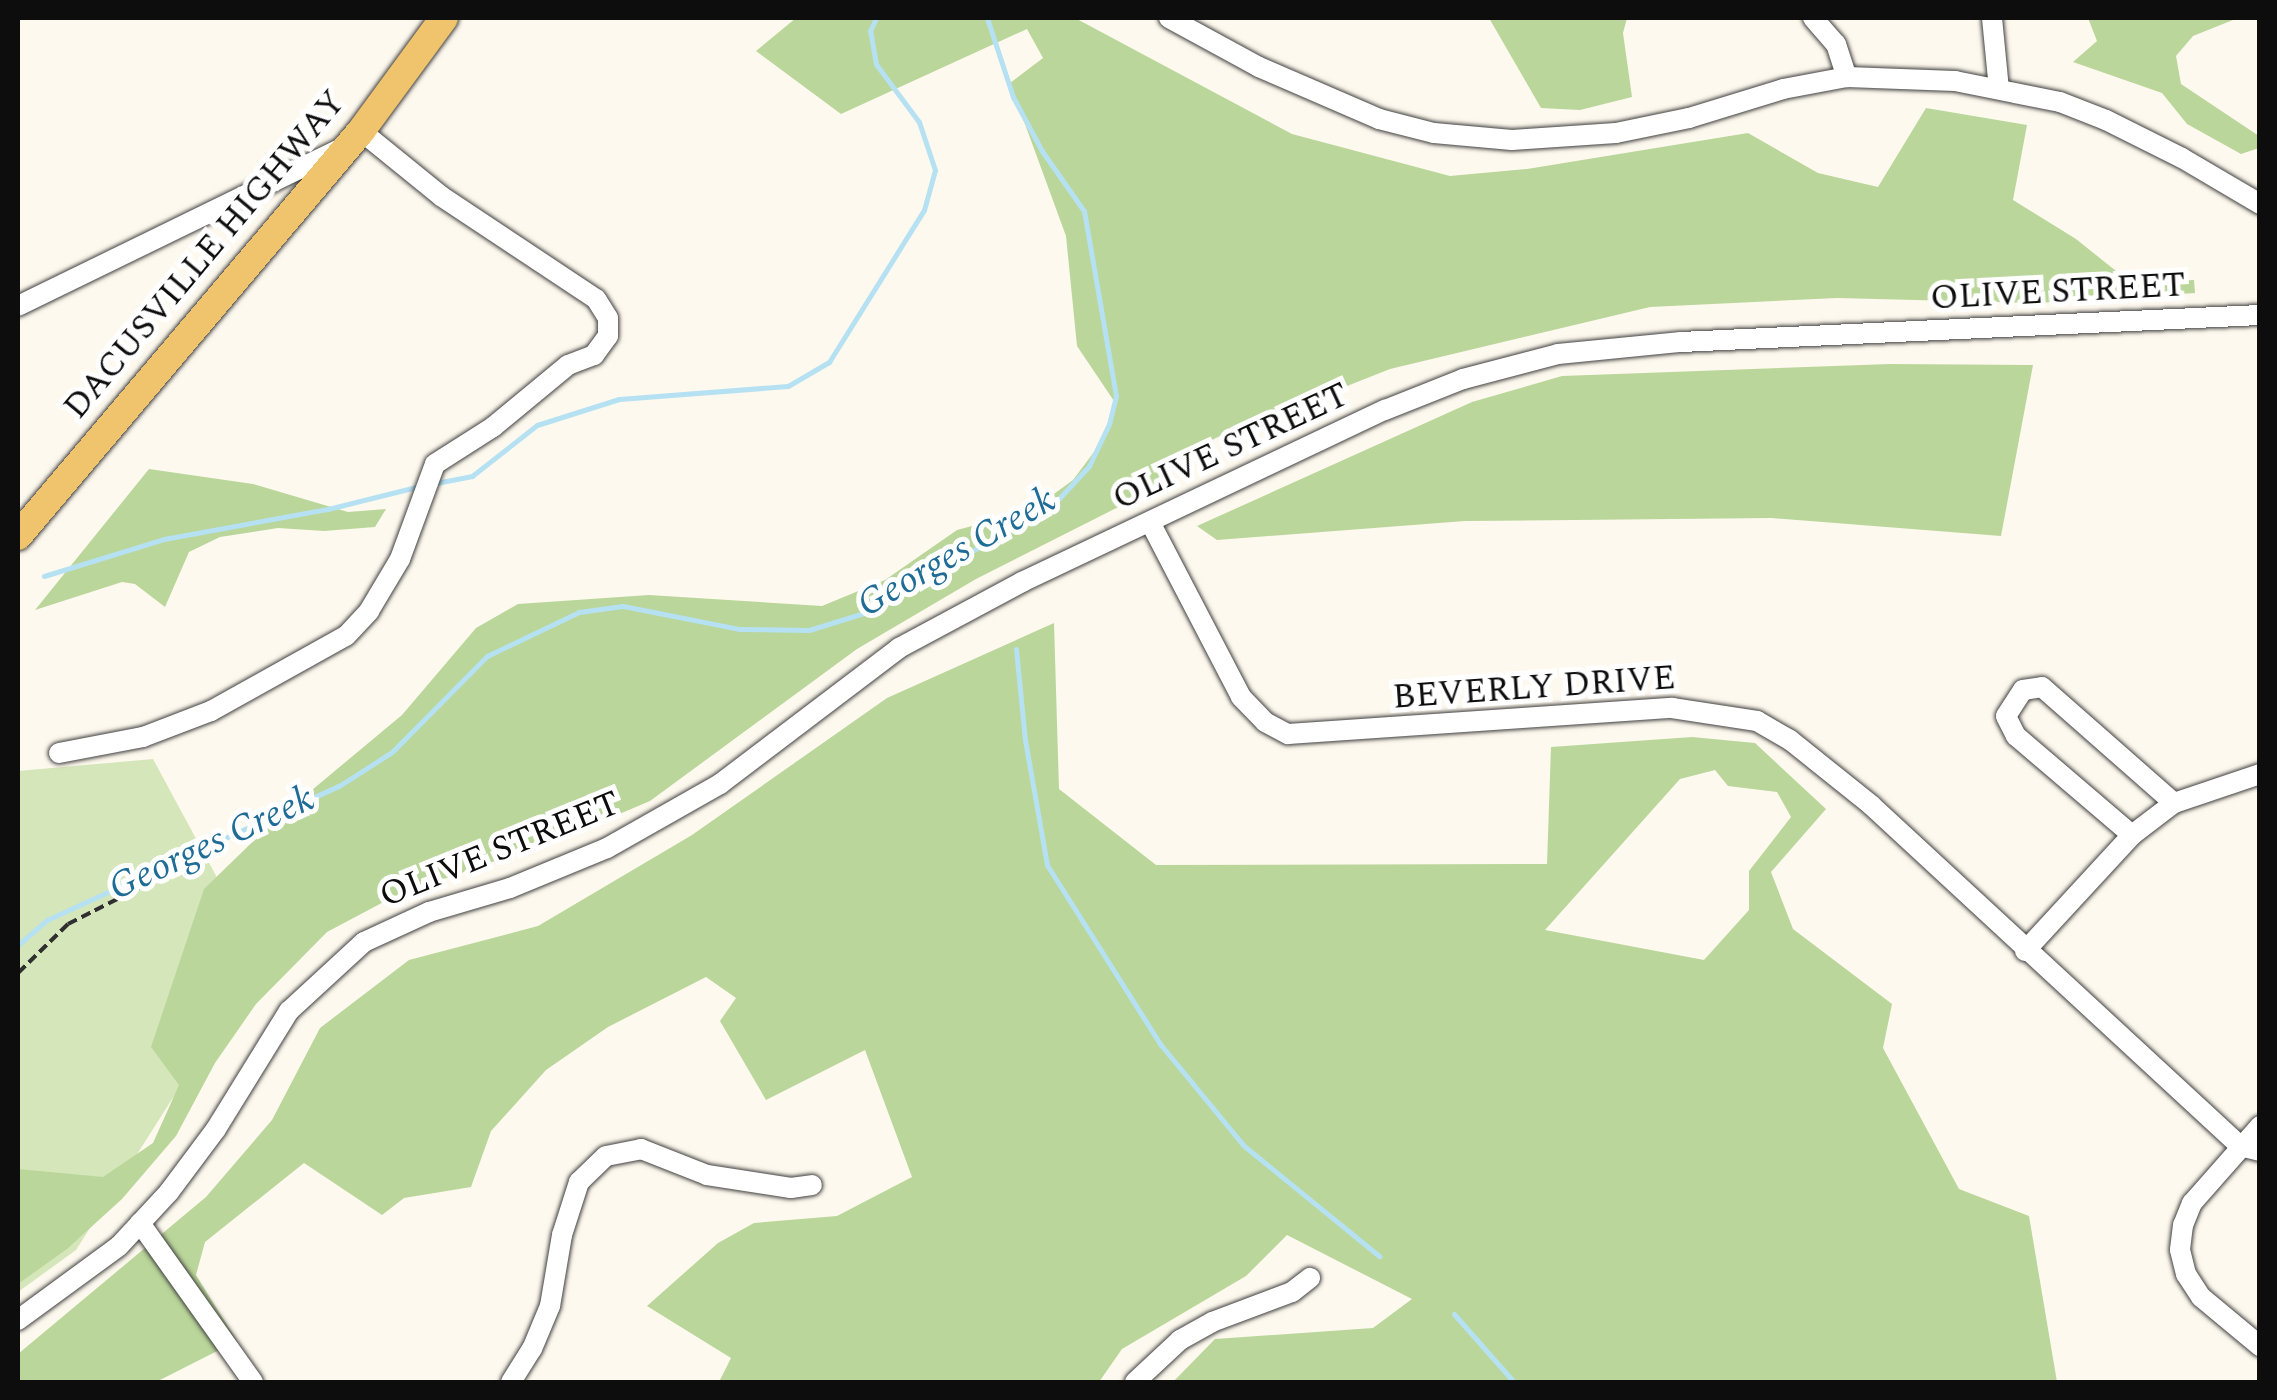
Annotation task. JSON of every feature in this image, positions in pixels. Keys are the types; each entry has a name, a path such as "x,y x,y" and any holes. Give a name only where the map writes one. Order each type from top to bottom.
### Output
{"main road":[{"name":"DACUSVILLE HIGHWAY","path":"18,536 355,138 444,18"}],"street":[{"path":"1169,18 1259,67 1380,119 1434,133 1512,140 1616,133 1689,118 1783,89 1847,77 1955,81 2060,102 2106,120 2260,204"},
{"path":"1813,18 1836,44 1847,77"},
{"path":"1992,18 1999,89"},
{"path":"18,306 355,138 596,299 608,318 608,336 594,355 556,373 435,464 400,560 369,610 334,644 281,676 168,729 116,744 60,753"},
{"name":"OLIVE STREET","path":"18,1320 119,1246 216,1129 289,1012 326,973 364,942 428,912 510,888 606,848 720,784 900,648 1022,582 1385,410 1463,378 1558,354 1681,342 2260,315"},
{"name":"BEVERLY DRIVE","path":"1150,522 1241,697 1265,722 1288,734 1672,708 1757,721 1790,740 1871,805 2025,950 2250,1148"},
{"path":"2132,835 2016,736 2006,716 2023,690 2042,687 2174,803"},
{"path":"2025,950 2132,835 2174,803 2260,774"},
{"path":"2260,1126 2250,1148 2192,1203 2182,1225 2180,1250 2186,1274 2201,1297 2260,1346"},
{"path":"518,1380 550,1306 562,1235 579,1182 606,1156 642,1149 708,1175 746,1183 812,1185"},
{"path":"140,1223 253,1382"},
{"path":"1135,1382 1180,1340 1212,1322 1292,1292 1310,1278"}],"path":[{"path":"18,973 68,924 196,859"}],"green space":[{"path":"796,18 1075,18 1292,134 1450,176 1527,169 1748,133 1818,173 1878,187 1926,108 2027,125 2013,200 2076,239 2131,283 2194,280 2195,293 2037,303 1837,298 1650,307 1390,369 1218,437 1182,455 1146,493 976,579 857,649 650,801 577,832 393,897 327,932 256,1004 215,1063 176,1136 122,1199 67,1249 18,1284 18,1169 103,1177 153,1143 179,1085 151,1047 204,889 270,825 402,715 476,628 518,604 649,595 822,606 885,580 957,530 1032,510 1073,480 1106,436 1116,404 1077,346 1066,236 1010,83 1043,58 1027,29 841,114 756,51"},
{"path":"1489,18 1627,18 1623,33 1632,97 1580,110 1541,108"},
{"path":"2088,18 2238,18 2193,36 2176,56 2181,84 2259,136 2259,148 2241,154 2187,124 2162,93 2073,62 2097,41"},
{"path":"1890,364 2033,365 2001,536 1772,518 1465,521 1217,540 1197,526 1472,402 1562,376"},
{"path":"149,469 253,484 348,512 386,509 375,527 324,531 278,528 220,537 189,552 165,607 135,584 122,582 35,610"},
{"path":"1054,623 1059,789 1156,865 1547,864 1551,747 1692,737 1755,743 1826,809 1771,872 1793,929 1892,1004 1883,1048 1959,1189 2029,1216 2057,1382 1173,1382 1215,1339 1373,1328 1412,1299 1287,1235 1246,1276 1122,1349 1099,1382 719,1382 731,1358 647,1306 718,1243 754,1223 837,1216 912,1177 865,1050 766,1100 720,1021 736,998 706,977 608,1027 546,1070 491,1131 471,1187 404,1198 382,1215 304,1163 205,1242 196,1275 237,1341 156,1382 18,1382 18,1354 206,1197 272,1120 320,1028 409,960 538,926 692,835 887,698","holes":["1715,770 1728,786 1777,792 1791,817 1749,871 1749,910 1704,960 1545,930 1680,779"]},
{"path":"153,759 227,896 204,1049 76,1250 18,1292 18,771"}],"waterway":[{"path":"436,483 472,476 537,425 619,399 788,386 829,362 924,210 935,170 919,122 876,64 870,31 876,18"},
{"name":"Georges Creek","path":"18,945 47,920 339,786 392,752 487,656 579,612 623,606 739,629 809,630 864,613 1054,504 1089,466 1109,424 1116,396 1084,211 1042,151 1013,97 987,18"},
{"path":"44,576 164,539 328,509 420,486"},
{"path":"1016,649 1025,740 1047,865 1161,1045 1243,1145 1379,1256"},
{"path":"1454,1314 1514,1382"}]}
